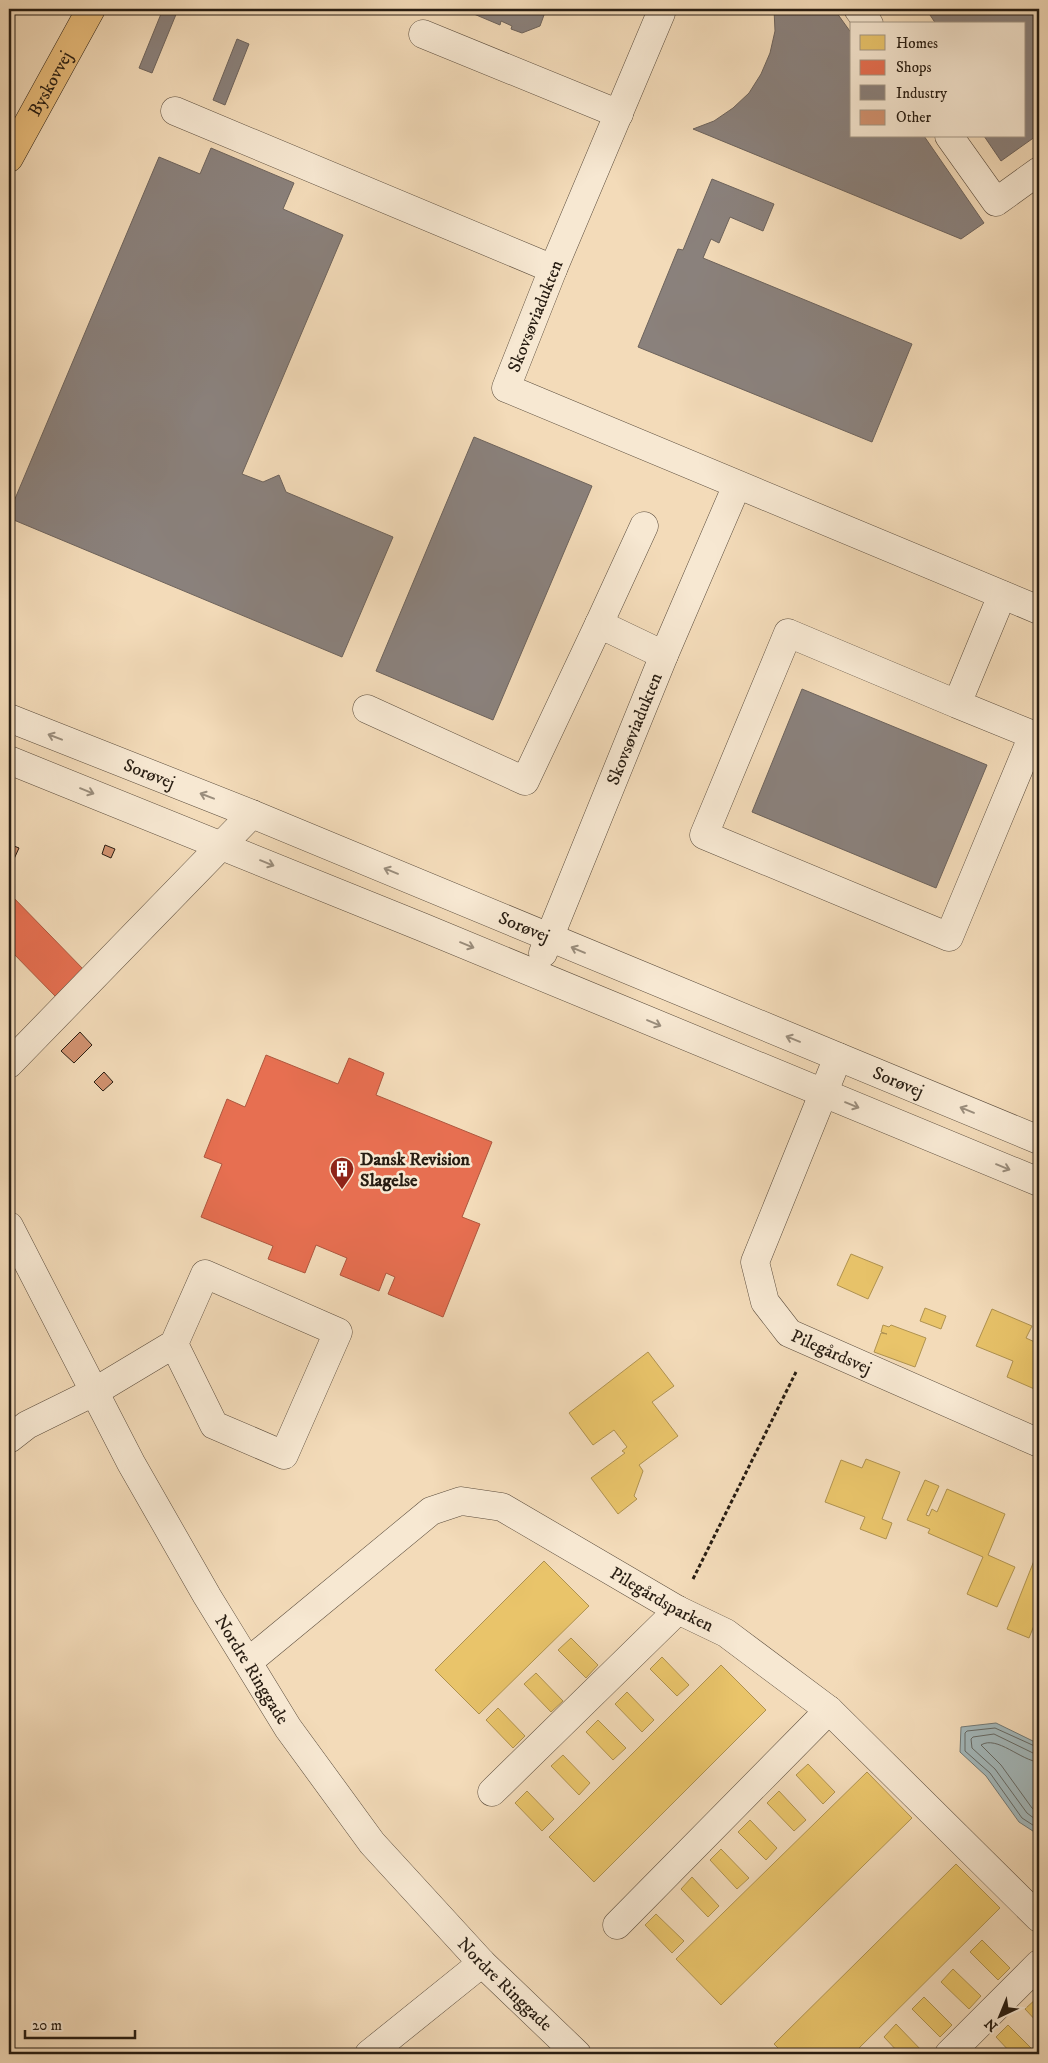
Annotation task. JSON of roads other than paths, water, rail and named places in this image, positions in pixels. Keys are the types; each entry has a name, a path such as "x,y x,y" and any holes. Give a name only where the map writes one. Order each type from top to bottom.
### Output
{"main road":[{"name":"Byskovvej","path":"9,158 92,9"}],"street":[{"path":"858,9 868,22"},
{"name":"Skovsøviadukten","path":"663,10 553,270 506,388 1039,610"},
{"path":"423,34 619,114"},
{"path":"175,111 553,270"},
{"path":"950,138 996,202 1039,171"},
{"name":"Skovsøviadukten","path":"534,973 664,655 737,485"},
{"path":"367,709 526,781 644,526"},
{"path":"957,704 1002,595"},
{"path":"599,624 664,655"},
{"path":"788,633 957,704 1033,736 949,937 704,835 788,633"},
{"name":"Sorøvej","path":"9,718 252,814 1039,1140"},
{"path":"9,760 222,845 1039,1182"},
{"path":"9,1064 252,814"},
{"name":"Pilegårdsvej","path":"838,1057 754,1262 765,1302 789,1333 1039,1443"},
{"name":"Nordre Ringgade","path":"9,1226 94,1392 154,1502 288,1728 372,1843 482,1963 577,2054"},
{"path":"9,1439 27,1425 94,1392 174,1344 205,1274 338,1332 284,1455 214,1425 174,1344"},
{"name":"Pilegårdsparken","path":"248,1662 430,1511 461,1501 502,1507 678,1610 726,1633 829,1710 1039,1918"},
{"path":"492,1792 678,1610"},
{"path":"617,1925 829,1710"},
{"path":"369,2054 482,1963"},
{"path":"949,2054 1039,1964"}],"water":[{"path":"996,1723 1039,1744 1039,1835 1019,1822 986,1776 960,1752 961,1727"}],"place":[{"name":"Dansk Revision Slagelse","path":"342,1190"}]}
